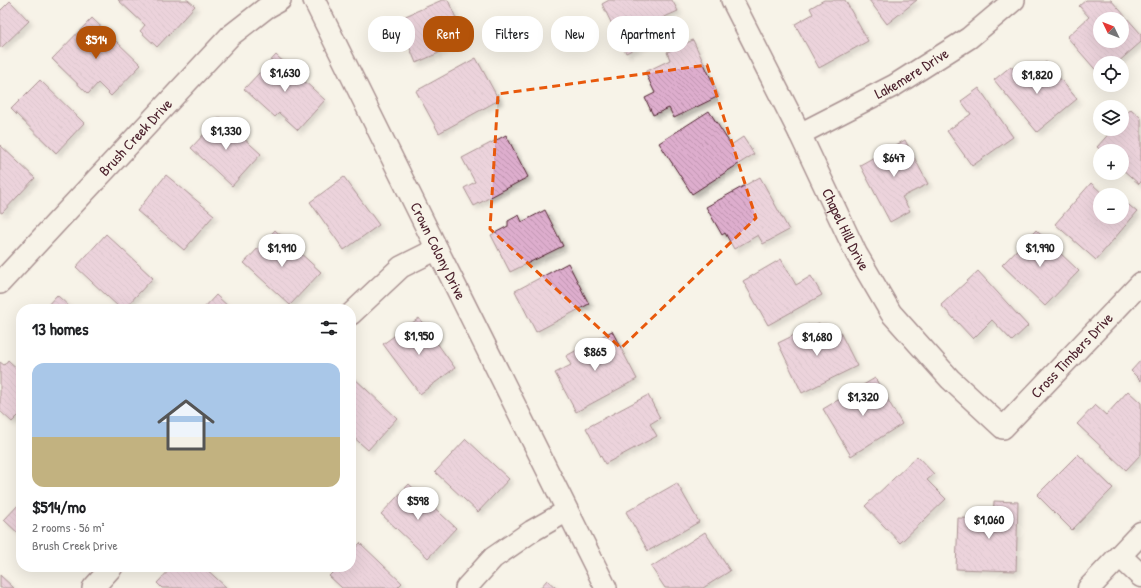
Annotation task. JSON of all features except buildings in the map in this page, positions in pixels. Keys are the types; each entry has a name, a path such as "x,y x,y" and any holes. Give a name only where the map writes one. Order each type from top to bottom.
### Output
{"main road":[{"path":"1089,588 1141,533"},
{"path":"1120,556 1141,576"}],"street":[{"name":"Brush Creek Drive","path":"0,283 230,36 266,8 280,0"},
{"name":"Crown Colony Drive","path":"314,0 606,588"},
{"name":"Chapel Hill Drive","path":"732,0 800,134 856,253 891,313 950,379 1003,428"},
{"name":"Lakemere Drive","path":"800,134 895,85 969,38 1014,0"},
{"path":"356,309 401,267 437,250"},
{"name":"Cross Timbers Drive","path":"1003,428 1141,283"},
{"path":"466,588 494,558 532,531 567,511"},
{"path":"93,588 107,572"}],"highlighted area":[{"path":"707,65 756,218 621,348 490,229 498,94"}]}
